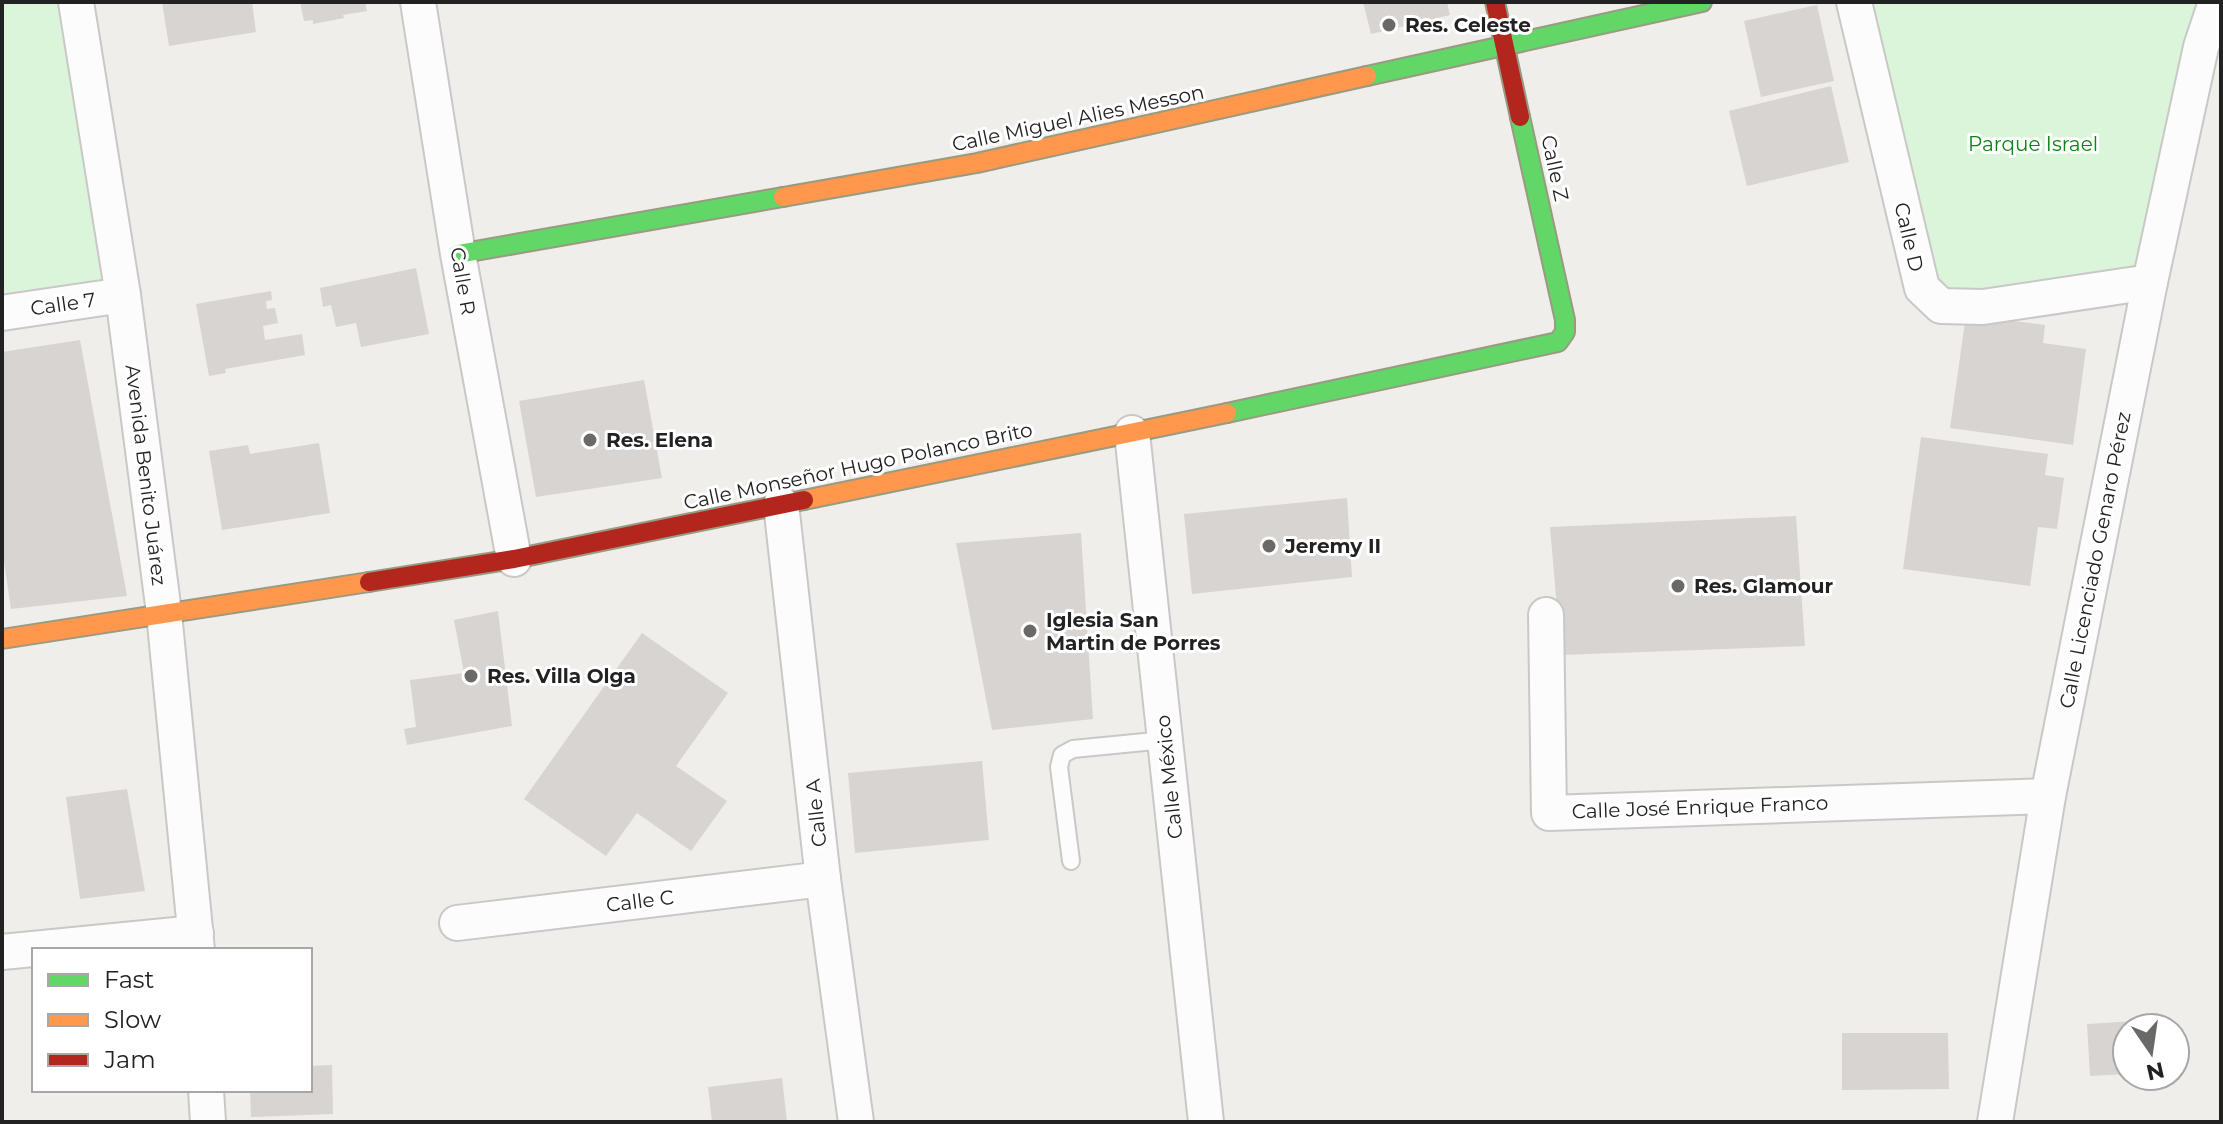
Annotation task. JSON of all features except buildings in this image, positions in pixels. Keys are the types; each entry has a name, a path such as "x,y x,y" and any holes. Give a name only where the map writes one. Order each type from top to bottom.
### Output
{"street":[{"name":"Avenida Benito Juárez","path":"76,2 123,295 164,613 197,942"},
{"name":"Calle R","path":"418,2 458,254 514,559"},
{"name":"Calle Z","path":"1495,2 1565,320 1565,332 1558,342"},
{"name":"Calle Miguel Alies Messon","path":"458,254 977,163 1702,2"},
{"name":"Calle D","path":"1854,2 1922,288 1941,306 1983,307 2150,282"},
{"name":"Calle Licenciado Genaro Pérez","path":"1995,1122 2048,796 2150,282 2201,47 2216,2"},
{"name":"Calle 7","path":"2,313 123,295"},
{"name":"Calle Monseñor Hugo Polanco Brito","path":"2,639 514,559 1132,433 1558,342"},
{"name":"Calle México","path":"1132,433 1206,1122"},
{"name":"Calle A","path":"781,504 823,879 856,1122"},
{"name":"Calle José Enrique Franco","path":"1546,615 1549,813 2048,796"},
{"name":"Calle C","path":"457,923 823,879"},
{"path":"80,948 197,942"},
{"path":"2,952 32,950"},
{"path":"206,1092 208,1122"}],"lane":[{"path":"1071,861 1059,767 1062,755 1073,749 1165,740"}],"green space":[{"path":"2,2 76,2 123,295 2,313"},
{"name":"Parque Israel","path":"1854,2 2216,2 2150,282 1941,306"}],"traffic: fast":[{"path":"1367,76 1702,2"},
{"path":"1227,413 1558,342 1565,332 1565,320 1520,117"},
{"path":"458,254 783,197"}],"traffic: slow":[{"path":"783,197 977,163 1367,76"},
{"path":"804,500 1227,413"},
{"path":"2,639 369,582"}],"traffic: jam":[{"path":"1495,2 1520,117"},
{"path":"369,582 514,559 804,500"}],"place":[{"name":"Res. Celeste","path":"1389,25"},
{"name":"Res. Elena","path":"590,440"},
{"name":"Jeremy II","path":"1269,546"},
{"name":"Res. Glamour","path":"1678,586"},
{"name":"Iglesia San Martin de Porres","path":"1030,631"},
{"name":"Res. Villa Olga","path":"471,676"}]}
